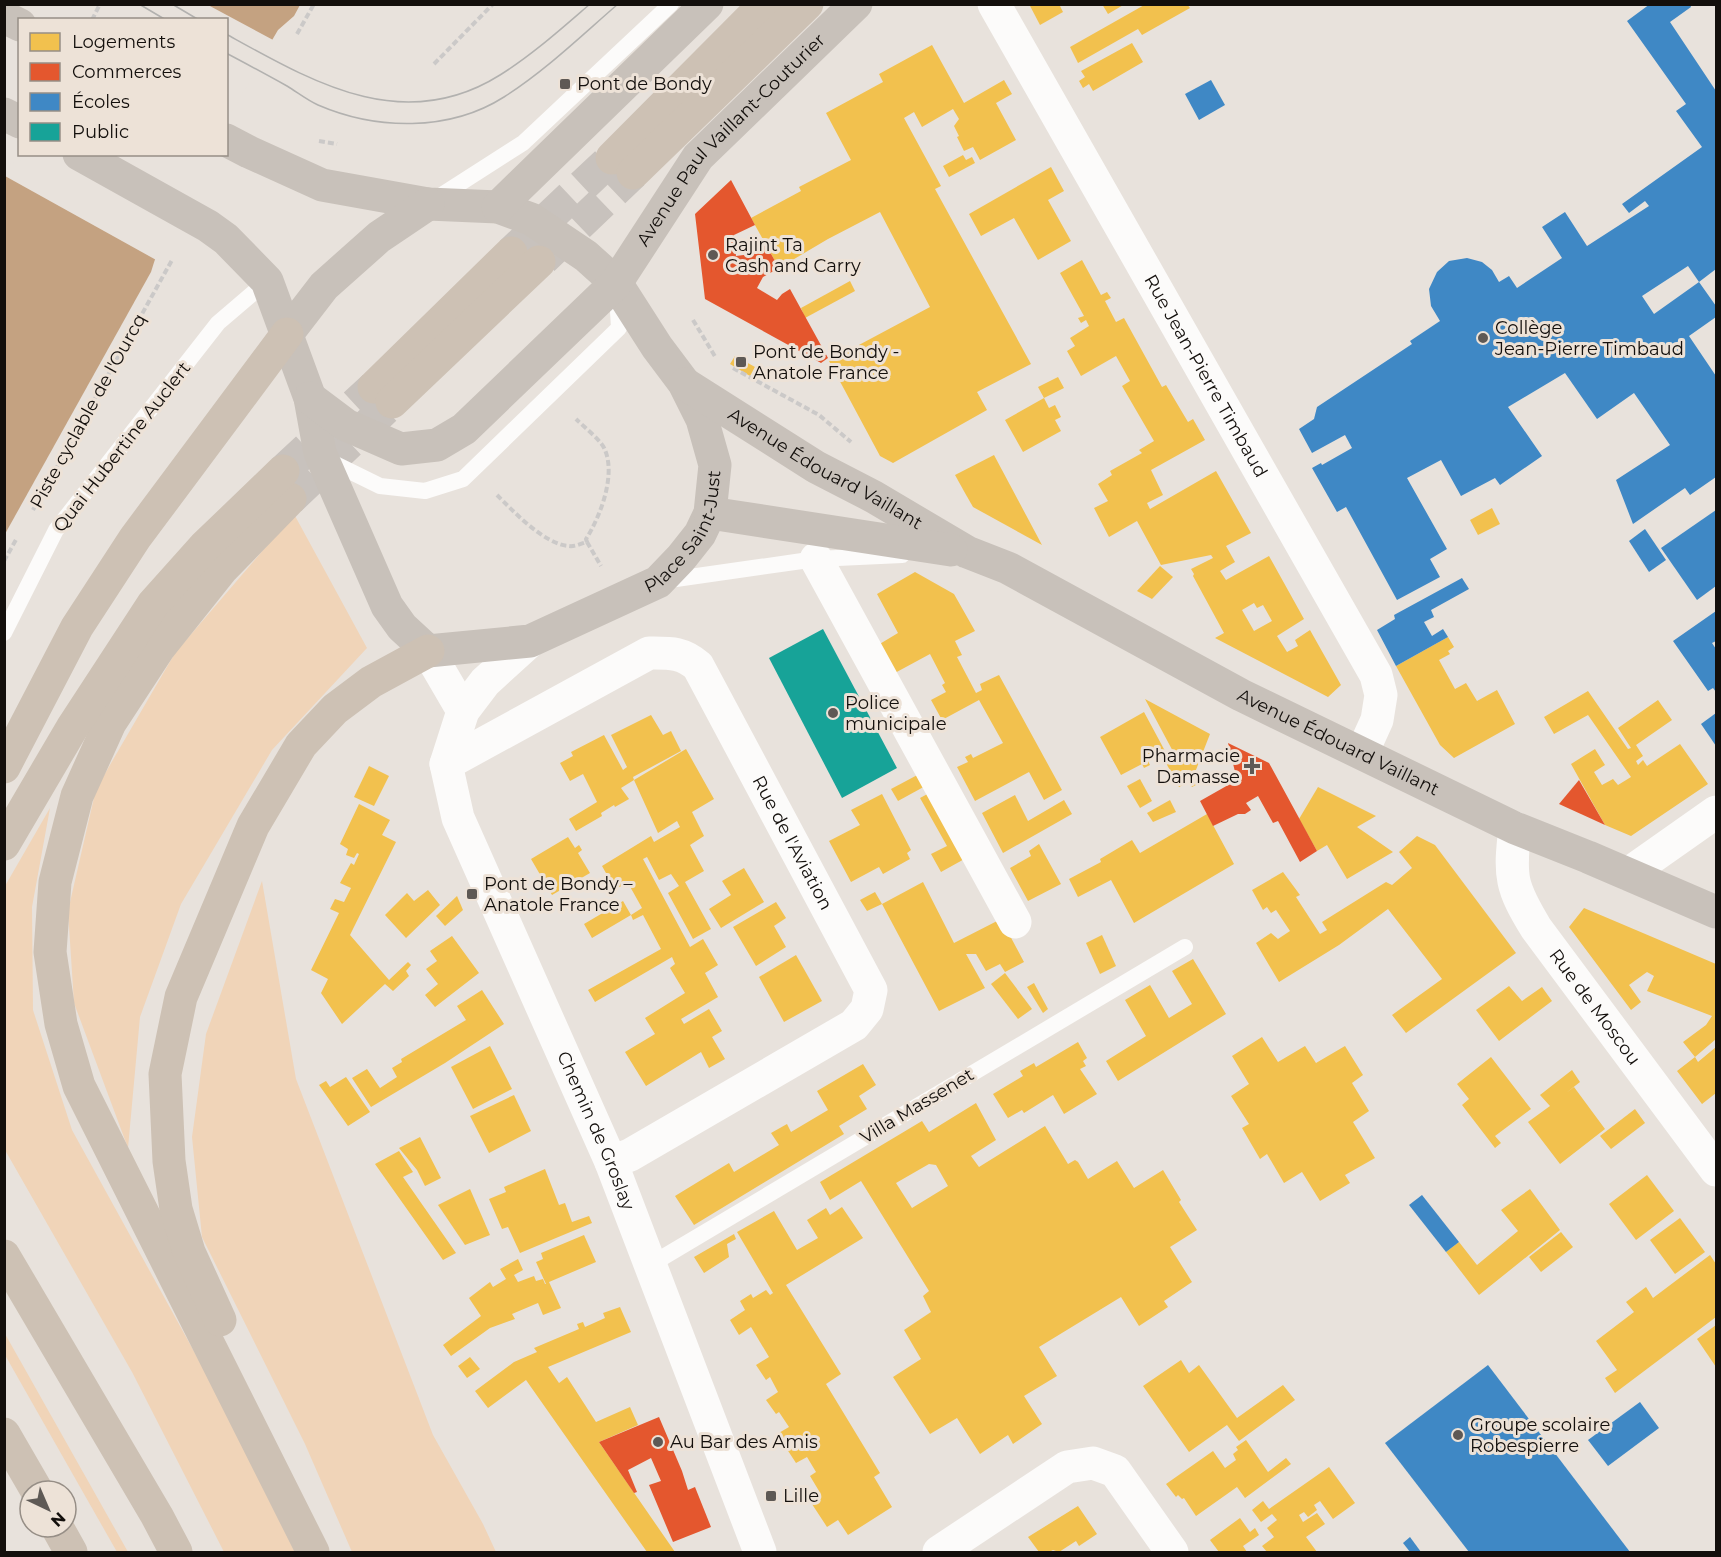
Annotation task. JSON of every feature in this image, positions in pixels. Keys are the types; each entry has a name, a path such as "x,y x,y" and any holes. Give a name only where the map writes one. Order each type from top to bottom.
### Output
{"highway":[{"path":"765,4 623,166 807,4"},
{"path":"383,394 525,258"},
{"path":"4,766 77,627 135,538 288,334"},
{"path":"4,844 72,728 153,604 204,547 287,485 159,648 110,723 77,796 55,882 50,952 61,1024 79,1086 314,1552"},
{"path":"235,1396 236,1355 189,1252 176,1209 169,1161 165,1074 181,997 253,826 301,745 335,709 370,682 428,651"},
{"path":"4,1256 176,1552"},
{"path":"4,1434 30,1479"}],"main road":[{"path":"498,207 707,4"},
{"name":"Avenue Paul Vaillant-Couturier","path":"310,398 346,425 401,449 437,445 464,429 616,283 698,157 856,4"},
{"path":"4,17 18,24"},
{"path":"4,114 18,121"},
{"name":"Place Saint-Just","path":"238,146 322,185 428,204 498,207 531,219 586,256 616,283 657,347 684,383 702,419 715,465 710,513 700,534 658,582 530,641 428,651"},
{"path":"83,156 208,226 226,239 267,280 310,398 322,458 387,606 402,627 428,651"},
{"path":"288,334 324,286 379,237 428,204"},
{"name":"Avenue Édouard Vaillant","path":"684,383 816,467 874,497 967,552 1008,568 1241,695 1515,828 1716,912"},
{"name":"Avenue Édouard Vaillant","path":"710,513 967,552"}],"street":[{"name":"Rue Jean-Pierre Timbaud","path":"994,4 1376,675 1381,695 1377,720 1362,753"},
{"path":"816,559 1015,922"},
{"path":"446,764 463,711 485,682 530,641"},
{"path":"428,651 463,711"},
{"name":"Rue de l'Aviation","path":"446,764 649,653 688,657 698,666 871,990 867,1009 854,1025 630,1155 611,1162"},
{"name":"Chemin de Groslay","path":"446,764 458,818 611,1162 760,1552"},
{"path":"1628,874 1716,812"},
{"name":"Rue de Moscou","path":"1515,828 1511,864 1518,898 1536,928 1716,1170"},
{"path":"939,1552 1067,1467 1093,1463 1115,1471 1172,1552"}],"lane":[{"path":"428,204 523,143 671,4"},
{"name":"Quai Hubertine Auclert","path":"4,633 56,530 218,323 267,280"},
{"path":"322,458 380,486 424,491 463,479 619,328 616,283"},
{"path":"658,582 816,559 967,552"},
{"name":"Villa Massenet","path":"650,1265 1185,947"}],"path":[{"path":"93,18 100,4"},
{"path":"297,34 314,4"},
{"path":"434,64 492,4"},
{"name":"Piste cyclable de l'Ourcq","path":"28,519 172,260"},
{"path":"576,419 605,448 608,465 606,489 600,513 586,539 601,567"},
{"path":"497,495 527,525 551,540 570,546 587,542"},
{"name":"Piste cyclable de l'Ourcq","path":"4,561 22,530"}],"shaded area":[{"path":"116,5 300,5 294,16 278,30 228,115 228,18 110,18"},
{"path":"4,169 169,215 151,272 5,534"},
{"path":"294,514 367,648 272,750 181,904 140,1017 128,1148 74,1003 68,911 96,789 175,653"},
{"path":"50,808 32,907 33,1010 72,1130 223,1404 296,1552 224,1552 132,1372 5,1150 5,886"},
{"path":"262,881 296,1079 433,1435 483,1524 496,1552 352,1552 305,1444 202,1237 192,1137 206,1034"},
{"path":"4,1332 128,1552 117,1552 78,1483 78,1479 75,1479 5,1355"}],"pier":[{"path":"113,4 208,5 275,41 228,117 228,18 107,18"},
{"path":"36,156 207,156 172,216 158,261 5,176 4,166"}],"building: Logements":[{"path":"1029,4 1059,4 1063,12 1040,25"},
{"path":"1102,4 1125,4 1108,14"},
{"path":"1146,4 1187,4 1190,8 1142,35 1138,29 1078,63 1070,47"},
{"path":"1132,43 1143,62 1093,91 1089,84 1083,88 1079,81 1085,77 1081,71"},
{"path":"932,45 964,103 1004,80 1012,94 996,103 1016,140 980,160 973,147 964,151 954,126 959,119 953,109 922,127 914,112 904,118 941,186 935,189 1031,364 977,392 987,410 893,463 880,456 829,361 930,307 880,212 779,268 751,218 801,191 799,187 851,160 826,113 883,82 879,74"},
{"path":"963,155 966,160 972,157 975,163 949,177 943,166"},
{"path":"1051,167 1064,191 1048,200 1071,241 1038,260 1014,218 981,236 969,214"},
{"path":"1082,260 1101,295 1107,292 1111,298 1105,301 1116,322 1124,318 1162,387 1166,385 1188,422 1193,419 1205,440 1151,470 1163,495 1147,503 1150,509 1216,471 1251,533 1226,546 1235,562 1220,571 1226,580 1269,556 1304,619 1277,636 1287,652 1298,646 1295,640 1310,630 1341,685 1328,697 1215,638 1224,633 1191,569 1213,558 1211,555 1161,565 1137,521 1109,537 1094,508 1108,501 1098,484 1112,475 1110,471 1142,453 1139,450 1154,441 1122,386 1130,381 1116,356 1081,376 1067,351 1075,346 1070,338 1089,326 1086,320 1081,323 1078,318 1084,316 1060,273","holes":["1254,603 1257,608 1263,605 1272,621 1254,631 1242,610"]},
{"path":"850,281 855,291 805,318 801,308"},
{"path":"735,356 755,367 750,376 730,364"},
{"path":"1058,377 1064,388 1044,398 1038,387"},
{"path":"1044,398 1049,408 1055,405 1061,417 1055,420 1061,431 1023,452 1005,420"},
{"path":"994,455 1042,545 973,507 955,475"},
{"path":"1492,508 1500,524 1478,535 1470,520"},
{"path":"1160,566 1173,577 1152,599 1137,591"},
{"path":"915,572 954,594 975,631 955,641 962,655 957,657 976,693 982,690 980,684 999,675 1062,790 1044,800 1029,772 975,801 957,767 968,762 965,757 971,754 973,758 1003,743 979,700 942,720 931,700 946,692 942,685 945,683 930,654 893,674 878,645 898,633 877,594"},
{"path":"1448,637 1454,647 1448,651 1450,654 1439,660 1455,689 1466,683 1477,701 1497,690 1515,724 1454,758 1440,745 1396,666"},
{"path":"1588,691 1628,749 1631,748 1618,728 1658,700 1672,720 1636,745 1643,756 1636,761 1638,765 1643,760 1647,766 1680,744 1708,784 1631,836 1605,825 1571,764 1595,749 1605,765 1594,772 1602,785 1613,779 1618,785 1631,777 1588,715 1554,734 1544,717"},
{"path":"1145,699 1210,734 1194,775 1198,784 1192,787 1189,782 1179,787 1166,763 1176,757"},
{"path":"1144,712 1165,751 1148,761 1150,765 1144,768 1142,764 1121,775 1100,737"},
{"path":"651,715 663,735 671,731 681,751 633,777 634,780 621,788 629,799 615,807 614,805 601,813 602,816 576,831 569,819 597,802 583,774 570,781 560,763 573,756 571,752 604,735 623,770 627,767 611,735"},
{"path":"686,749 714,799 692,812 704,836 690,845 704,871 685,882 711,929 693,939 668,893 679,886 671,874 659,880 647,857 643,859 690,947 703,939 718,965 705,973 718,997 681,1019 684,1024 709,1009 722,1031 712,1037 725,1059 709,1068 701,1052 646,1086 625,1052 655,1034 645,1018 685,993 670,968 675,964 672,957 595,1002 588,990 661,949 643,915 633,920 631,915 642,908 628,883 615,889 602,866 651,836 654,842 680,827 677,821 658,833 634,780"},
{"path":"369,766 389,776 374,806 354,797"},
{"path":"923,772 929,784 898,801 891,789"},
{"path":"1140,779 1152,801 1140,808 1127,786"},
{"path":"1318,787 1376,816 1357,827 1393,852 1347,879 1327,845 1317,851 1299,819"},
{"path":"933,791 968,857 941,872 931,854 947,846 920,798"},
{"path":"882,794 911,850 907,853 910,859 883,874 879,867 851,882 829,841 860,825 851,810"},
{"path":"1015,795 1028,821 1064,800 1072,814 1003,853 982,813"},
{"path":"1170,800 1176,812 1153,822 1147,813"},
{"path":"359,804 390,820 382,835 396,842 350,935 389,980 408,962 411,965 406,971 409,976 393,991 385,984 342,1024 321,993 328,979 311,970 339,913 330,909 335,899 344,902 351,888 340,883 351,863 354,865 359,854 357,853 354,858 346,855 348,849 340,844"},
{"path":"1207,814 1234,864 1134,923 1111,880 1078,897 1069,879 1101,862 1100,859 1132,840 1140,853"},
{"path":"1417,836 1435,845 1516,953 1406,1033 1392,1015 1442,979 1388,909 1339,945 1279,982 1256,943 1271,933 1278,939 1290,931 1276,910 1271,913 1267,907 1263,910 1252,890 1283,872 1300,895 1296,897 1320,934 1327,930 1322,922 1386,882 1392,885 1412,868 1399,852"},
{"path":"568,837 575,848 579,845 582,850 578,853 590,873 552,895 531,859"},
{"path":"1039,844 1061,884 1028,901 1010,868 1031,856 1029,851"},
{"path":"744,868 764,902 721,928 709,909 731,895 722,881"},
{"path":"923,882 954,943 1001,919 1024,962 1005,972 1000,964 986,971 976,954 966,954 985,988 939,1011 882,904"},
{"path":"428,890 440,905 406,938 385,915 407,893 414,901"},
{"path":"875,892 882,904 867,911 860,900"},
{"path":"457,896 463,910 445,926 436,916"},
{"path":"623,901 631,915 592,938 584,924"},
{"path":"776,902 786,918 774,926 786,947 756,966 733,927"},
{"path":"1584,908 1716,964 1716,1039 1695,1057 1683,1042 1706,1025 1712,1016 1647,991 1654,976 1647,972 1629,985 1641,1002 1631,1010 1569,927"},
{"path":"1102,935 1116,966 1100,974 1086,943"},
{"path":"452,936 479,973 435,1007 425,995 438,984 426,969 437,961 430,951"},
{"path":"796,955 822,1001 784,1022 759,977"},
{"path":"1193,959 1226,1014 1118,1081 1106,1061 1146,1036 1125,1000 1150,985 1169,1018 1192,1004 1172,971"},
{"path":"1005,973 1032,1009 1018,1019 991,984"},
{"path":"1034,983 1048,1009 1043,1013 1027,987"},
{"path":"1509,986 1522,1001 1542,987 1552,1001 1499,1041 1476,1010"},
{"path":"482,990 504,1024 445,1063 371,1107 352,1078 367,1069 380,1088 397,1077 392,1068 402,1062 401,1059 466,1020 457,1006"},
{"path":"1262,1037 1278,1062 1305,1046 1316,1063 1345,1046 1363,1075 1352,1083 1369,1111 1353,1122 1375,1158 1345,1175 1350,1183 1320,1201 1302,1172 1284,1183 1267,1154 1260,1159 1242,1128 1249,1124 1231,1096 1249,1084 1232,1056"},
{"path":"1078,1042 1087,1058 1083,1061 1086,1066 1080,1069 1097,1094 1064,1114 1053,1095 1024,1113 1022,1110 1008,1118 993,1094 1023,1076 1020,1071 1034,1063 1036,1067"},
{"path":"490,1046 512,1089 473,1109 451,1067"},
{"path":"1716,1047 1716,1093 1702,1104 1677,1071 1695,1057 1698,1062"},
{"path":"1491,1057 1531,1109 1495,1136 1501,1143 1495,1148 1462,1105 1469,1099 1457,1084"},
{"path":"863,1064 876,1085 859,1096 867,1109 839,1126 844,1134 694,1225 675,1196 729,1163 734,1172 779,1145 771,1133 787,1124 791,1132 828,1110 817,1091"},
{"path":"1572,1070 1580,1082 1566,1093 1574,1087 1605,1129 1560,1164 1528,1122 1550,1106 1540,1095"},
{"path":"346,1077 370,1112 348,1126 319,1085 326,1081 330,1087"},
{"path":"514,1095 531,1131 489,1153 470,1116"},
{"path":"976,1103 996,1140 971,1156 979,1167 1045,1126 1068,1164 1075,1160 1078,1162 1088,1179 1117,1161 1134,1188 1163,1170 1181,1200 1179,1202 1197,1230 1170,1247 1192,1282 1164,1301 1168,1307 1139,1326 1121,1297 1039,1347 1057,1376 1024,1396 1042,1424 1013,1444 1008,1435 980,1454 957,1418 930,1434 893,1377 921,1359 904,1330 931,1312 923,1296 929,1291 861,1181 830,1200 820,1182 922,1121 929,1132","holes":["929,1164 936,1165 948,1186 912,1208 896,1183"]},
{"path":"1635,1109 1645,1123 1611,1149 1600,1136"},
{"path":"420,1137 441,1178 425,1186 417,1170 399,1148"},
{"path":"399,1151 413,1172 403,1177 456,1253 443,1260 375,1164"},
{"path":"545,1169 559,1205 565,1203 572,1222 589,1216 592,1223 520,1253 508,1227 502,1229 489,1199 506,1192 504,1187"},
{"path":"1647,1175 1674,1211 1636,1240 1609,1204"},
{"path":"470,1189 490,1235 465,1245 438,1205"},
{"path":"1530,1189 1560,1230 1479,1295 1446,1252 1459,1242 1477,1265 1518,1231 1501,1210"},
{"path":"842,1207 863,1238 786,1285 841,1374 826,1384 880,1473 874,1477 892,1507 848,1535 838,1520 827,1527 808,1498 819,1491 810,1476 816,1472 807,1457 796,1463 777,1434 789,1427 779,1412 776,1414 766,1400 778,1392 770,1377 766,1380 756,1365 769,1357 751,1327 739,1335 730,1320 745,1310 740,1301 751,1294 753,1298 766,1290 770,1295 773,1293 737,1232 774,1211 797,1250 818,1238 807,1220 826,1208 830,1215"},
{"path":"1680,1218 1705,1252 1675,1274 1650,1240"},
{"path":"1561,1232 1573,1247 1541,1272 1529,1257"},
{"path":"734,1234 736,1239 727,1244 729,1257 704,1273 694,1257"},
{"path":"584,1235 596,1262 549,1282 561,1308 543,1315 538,1303 512,1314 515,1319 490,1328 451,1356 443,1345 481,1316 469,1298 490,1282 493,1287 506,1279 500,1269 518,1259 523,1270 514,1275 518,1282 534,1276 536,1281 543,1279 546,1284 536,1262 543,1259 541,1253"},
{"path":"1710,1255 1716,1264 1716,1317 1615,1393 1605,1378 1617,1370 1596,1341 1634,1312 1626,1302 1646,1287 1653,1298"},
{"path":"620,1307 631,1332 548,1367 559,1383 567,1377 596,1422 630,1407 638,1425 599,1442 675,1552 647,1552 526,1380 488,1408 475,1391 514,1362 537,1352 534,1348 579,1329 577,1324 583,1322 585,1327 605,1318 603,1313"},
{"path":"1716,1325 1716,1367 1697,1339"},
{"path":"470,1357 480,1369 467,1378 458,1366"},
{"path":"1181,1360 1189,1373 1199,1365 1237,1418 1283,1385 1295,1400 1239,1441 1227,1425 1189,1452 1143,1386"},
{"path":"1246,1440 1268,1472 1286,1458 1291,1464 1245,1498 1237,1487 1196,1516 1184,1498 1178,1495 1176,1497 1166,1484 1213,1451 1225,1468 1236,1460 1233,1454 1238,1450 1236,1447"},
{"path":"1329,1467 1355,1503 1333,1519 1320,1501 1314,1505 1317,1510 1308,1517 1304,1512 1299,1515 1303,1522 1317,1513 1325,1524 1306,1537 1317,1552 1267,1552 1262,1546 1274,1537 1267,1528 1277,1520 1272,1514 1261,1522 1252,1510 1263,1501 1269,1509"},
{"path":"1078,1506 1097,1534 1079,1546 1076,1541 1059,1552 1053,1550 1039,1552 1028,1537"},
{"path":"1240,1518 1250,1532 1255,1528 1259,1535 1243,1546 1247,1552 1219,1552 1210,1540"}],"building: Commerces":[{"path":"731,180 755,225 734,235 736,256 751,254 766,245 779,268 763,277 757,288 777,300 790,289 828,358 821,363 705,299 695,214"},
{"path":"1228,743 1269,763 1317,851 1300,862 1278,821 1273,823 1258,796 1246,803 1251,810 1245,814 1238,814 1213,826 1200,801 1237,780"},
{"path":"1579,780 1605,825 1559,804"},
{"path":"659,1417 688,1490 695,1487 711,1527 673,1542 649,1485 661,1481 651,1458 628,1470 637,1492 634,1493 599,1442"}],"building: Écoles":[{"path":"1650,4 1690,4 1691,7 1670,22 1716,91 1716,269 1699,282 1716,306 1716,317 1689,336 1716,376 1716,477 1690,495 1685,488 1633,524 1616,480 1670,445 1634,393 1597,419 1565,373 1508,407 1542,456 1500,485 1495,478 1461,496 1441,460 1407,478 1447,549 1430,559 1440,577 1397,600 1346,507 1337,512 1312,468 1352,448 1345,435 1312,453 1299,429 1314,419 1317,407 1412,344 1410,341 1440,321 1431,306 1429,289 1437,272 1449,261 1467,258 1482,262 1492,270 1499,282 1509,276 1517,288 1562,258 1542,227 1565,212 1587,246 1649,206 1645,201 1629,213 1622,204 1702,147 1676,111 1686,104 1627,21","holes":["1688,266 1699,282 1654,314 1642,296"]},
{"path":"1211,80 1225,105 1199,120 1185,94"},
{"path":"1716,510 1716,586 1697,600 1661,548"},
{"path":"1645,529 1666,560 1649,572 1629,541"},
{"path":"1462,578 1469,589 1431,610 1434,617 1424,622 1432,636 1443,629 1448,637 1396,666 1377,630 1395,619 1394,615"},
{"path":"1716,611 1716,641 1712,643 1716,649 1716,692 1713,688 1708,691 1673,641"},
{"path":"1716,713 1716,746 1701,724"},
{"path":"1422,1195 1459,1242 1446,1252 1409,1205"},
{"path":"1488,1365 1630,1552 1469,1552 1385,1443"},
{"path":"1640,1402 1659,1428 1608,1466 1588,1440"},
{"path":"1410,1537 1421,1552 1410,1552 1403,1543"}],"building: Public":[{"name":"Police municipale","path":"823,629 897,768 842,798 769,658"}],"tunnel":[{"path":"511,253 612,158"},
{"path":"543,259 633,173"},
{"path":"283,471 374,387"},
{"path":"290,499 392,402"}],"tram line":[{"path":"139,4 163,18"},
{"path":"172,4 196,18"},
{"path":"228,35 325,84 359,95 394,101 428,101 464,93 500,75 535,50 590,4"},
{"path":"228,54 314,103 340,113 388,123 436,122 460,117 504,97 548,65 618,4"}],"place":[{"name":"Pont de Bondy","path":"565,84"},
{"name":"Rajint Ta Cash and Carry","path":"713,255"},
{"name":"Collège Jean-Pierre Timbaud","path":"1483,338"},
{"name":"Pont de Bondy - Anatole France","path":"741,362"},
{"name":"Police municipale","path":"833,713"},
{"name":"Pharmacie Damasse","path":"1252,766"},
{"name":"Pont de Bondy – Anatole France","path":"472,894"},
{"name":"Groupe scolaire Robespierre","path":"1458,1435"},
{"name":"Au Bar des Amis","path":"658,1442"},
{"name":"Lille","path":"771,1496"}]}
